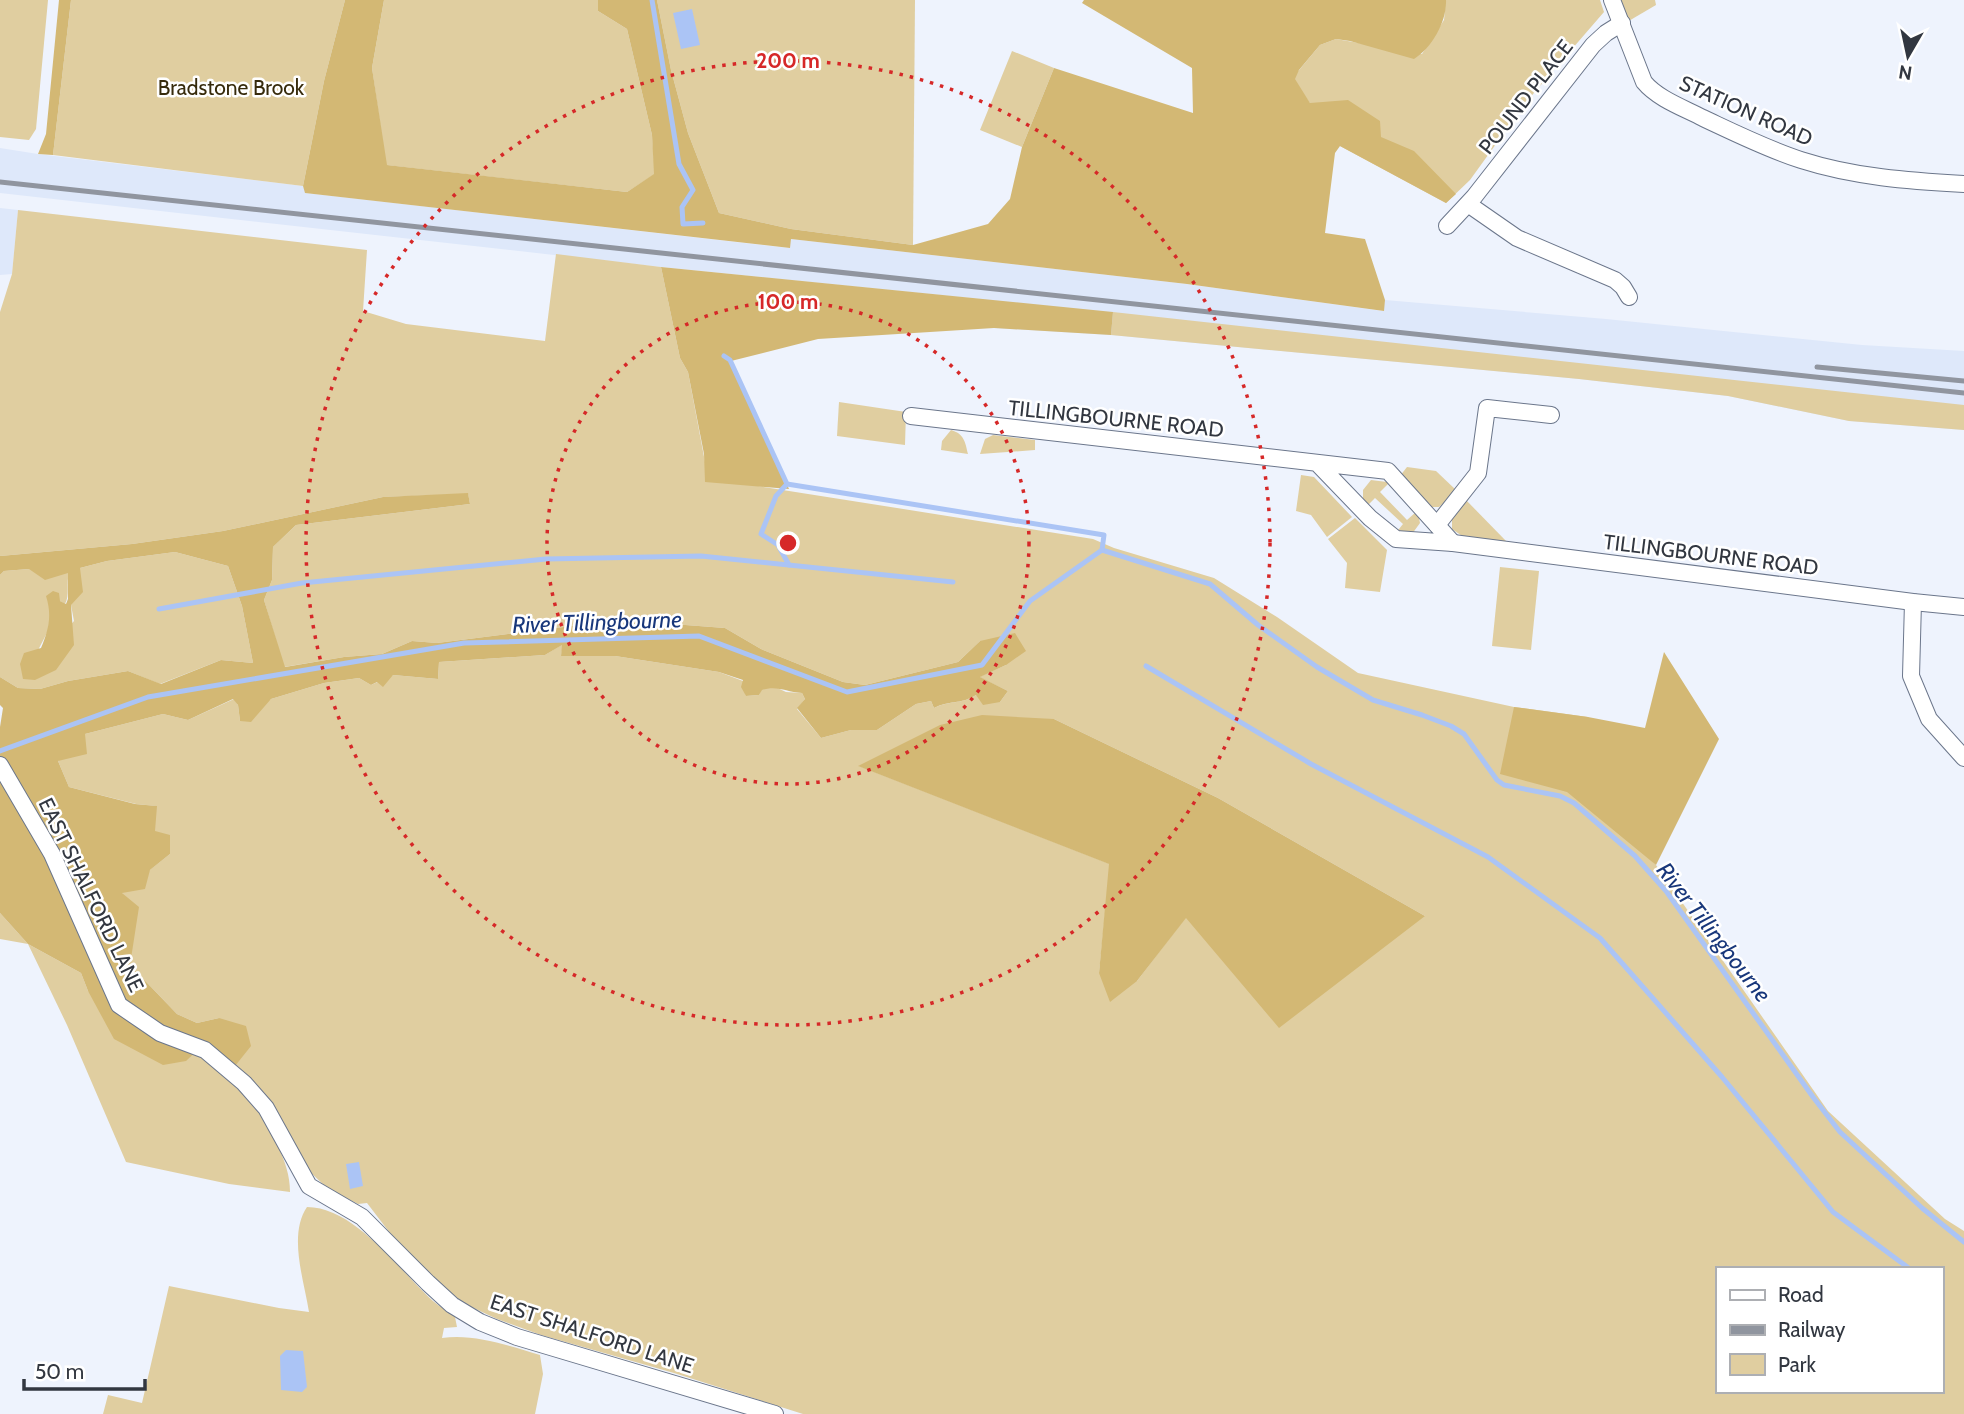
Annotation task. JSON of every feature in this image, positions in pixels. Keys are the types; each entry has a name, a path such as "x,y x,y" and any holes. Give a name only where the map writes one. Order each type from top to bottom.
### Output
{"street":[{"name":"STATION ROAD","path":"1612,0 1637,67 1648,87 1666,99 1786,155 1842,171 1892,179 1964,184"},
{"name":"POUND PLACE","path":"1447,226 1468,204 1593,46 1606,33 1622,23"},
{"path":"1468,204 1517,238 1615,280 1629,297"},
{"path":"1437,525 1478,473 1487,408 1551,415"},
{"name":"TILLINGBOURNE ROAD","path":"911,416 1388,471 1453,543"},
{"name":"TILLINGBOURNE ROAD","path":"1317,463 1370,518 1396,539 1453,543 1964,607"},
{"path":"1913,602 1911,676 1929,719 1964,758"},
{"name":"EAST SHALFORD LANE","path":"0,766 52,854 119,1005 160,1032 205,1050 244,1083 266,1108 309,1186 362,1217 452,1305 480,1322 517,1337 775,1414"}],"shaded area":[{"path":"59,0 71,0 53,155 38,154 46,134"},
{"path":"345,0 384,0 372,68 387,165 627,192 654,174 652,135 627,29 598,11 598,0 657,0 671,70 688,133 719,213 791,229 913,245 988,224 1010,199 1022,147 1054,68 1193,113 1192,68 1082,3 1084,0 1446,0 1444,17 1437,33 1427,48 1414,59 1336,39 1320,45 1299,70 1295,79 1310,103 1348,100 1380,121 1381,137 1414,151 1456,194 1446,203 1340,146 1335,153 1325,233 1365,239 1385,300 1384,311 1187,284 791,239 790,248 305,193 303,186 324,81"},
{"path":"0,148 303,186 306,193 789,248 791,239 1187,284 1383,311 1385,300 1862,345 1964,351 1964,430 1849,421 1728,396 1579,379 1111,335 994,328 980,299 661,267 0,193"},
{"path":"0,208 18,210 12,274 0,275"},
{"path":"661,267 1113,312 1111,335 994,328 818,339 731,361 789,489 705,482 704,454 688,372 680,358"},
{"path":"468,493 470,504 296,525 273,547 272,580 264,600 285,667 382,654 412,641 437,643 603,622 725,628 761,649 843,682 865,685 958,662 980,641 1015,633 1026,651 1006,665 980,677 1008,691 1000,702 983,705 976,695 934,708 931,701 916,704 877,730 851,730 821,738 797,708 805,699 802,693 772,688 762,690 759,695 746,696 741,687 743,680 719,672 615,656 561,656 562,645 545,655 439,662 438,679 393,675 383,687 377,682 371,685 359,678 324,683 271,699 251,722 240,721 238,705 233,699 188,720 163,714 85,734 87,754 58,761 69,787 135,804 157,806 155,831 170,835 170,854 150,870 145,889 122,893 139,907 130,965 177,1014 197,1023 219,1018 246,1026 251,1046 235,1066 205,1043 186,1061 163,1065 114,1039 81,973 28,944 0,913 0,727 3,708 0,705 0,677 18,688 40,689 68,681 128,671 161,684 221,660 253,663 242,606 228,566 175,552 107,561 80,568 83,592 71,605 74,645 56,670 35,680 23,679 20,664 24,653 41,648 46,635 49,616 46,596 53,591 59,593 60,601 66,604 68,573 45,580 29,569 4,571 0,575 0,556 132,544 223,531 383,497"},
{"path":"1664,652 1719,739 1656,865 1567,792 1500,774 1514,707 1645,728"},
{"path":"982,715 1054,719 1218,798 1425,916 1279,1028 1186,918 1137,981 1110,1002 1099,973 1109,864 858,766 940,725"}],"green space":[{"path":"0,0 48,0 36,129 29,140 0,137"},
{"name":"Bradstone Brook","path":"71,0 345,0 324,81 303,186 53,155"},
{"path":"384,0 598,0 598,11 627,29 652,135 655,174 627,192 386,165 372,68"},
{"path":"657,0 915,0 913,245 791,229 719,213 688,133 671,70"},
{"path":"1446,0 1600,0 1604,12 1527,101 1470,180 1446,203 1340,146 1295,82 1295,75 1320,45 1336,39 1422,54 1444,20"},
{"path":"1619,0 1655,0 1656,5 1627,22"},
{"path":"1012,51 1054,68 1022,147 980,130"},
{"path":"18,210 367,250 363,311 406,324 545,341 556,254 661,267 680,358 688,372 705,462 758,486 1093,539 1114,548 1214,578 1277,617 1358,673 1514,707 1588,717 1643,852 1656,865 1828,1111 1945,1219 1964,1231 1964,1414 803,1414 541,1335 465,1304 445,1289 390,1233 367,1203 358,1204 328,1189 308,1170 270,1104 254,1082 235,1066 219,1018 197,1023 177,1014 130,965 122,892 170,854 154,832 156,806 136,804 69,787 58,761 85,734 163,714 188,720 234,699 238,705 240,721 271,699 324,683 359,678 371,685 393,675 438,679 439,662 545,655 563,644 561,656 615,656 719,672 743,681 746,696 759,695 761,690 773,686 786,692 802,693 805,699 797,709 821,738 851,730 877,730 916,704 931,701 934,708 976,695 1000,702 1008,691 979,677 1006,665 980,641 958,662 865,685 843,682 761,649 725,628 603,622 437,643 412,641 382,654 284,667 264,600 272,580 273,547 296,525 470,504 468,494 383,497 223,531 132,544 0,556 0,312 12,274","holes":["1054,719 1218,798 1425,916 1186,917 1137,981 1099,973 1110,864 859,766"]},
{"path":"1113,312 1964,405 1964,430 1849,421 1728,396 1579,379 1111,335"},
{"path":"839,402 906,412 905,445 837,436"},
{"path":"951,430 963,439 968,454 941,450 942,441"},
{"path":"993,435 1035,440 1035,450 980,454 985,439"},
{"path":"1407,467 1436,471 1457,491 1439,507 1430,507 1400,476"},
{"path":"1301,475 1314,477 1352,517 1327,537 1311,515 1296,511"},
{"path":"1371,480 1387,482 1380,492 1407,520 1418,513 1420,523 1412,534 1395,534 1403,524 1375,498 1366,507 1363,490"},
{"path":"1465,499 1507,542 1465,538 1452,529 1452,514"},
{"path":"1355,518 1387,550 1380,592 1345,588 1347,563 1328,539"},
{"path":"175,552 228,566 242,606 253,663 221,660 160,684 128,671 68,681 40,689 18,688 0,677 0,575 4,571 29,569 69,573 65,604 60,601 51,609 48,631 23,679 74,621 71,605 80,568 107,561"},
{"path":"1500,567 1539,571 1531,650 1492,646"},
{"path":"0,913 28,944 0,939"},
{"path":"28,944 81,973 88,991 170,1037 222,1073 244,1094 263,1118 285,1163 290,1192 229,1184 126,1162 67,1025"},
{"path":"307,1207 342,1217 359,1229 433,1301 455,1317 457,1327 444,1328 442,1338 479,1339 540,1355 543,1374 535,1414 103,1414 108,1395 142,1403 169,1286 309,1312 298,1244 301,1218"}],"water":[{"path":"692,9 700,45 681,49 673,13"},
{"path":"359,1162 363,1186 350,1189 346,1164"},
{"path":"286,1350 303,1351 307,1387 302,1392 281,1390 280,1356"}],"waterway":[{"path":"652,0 679,164 693,190 682,207 683,224 703,223"},
{"path":"724,356 730,360 787,484 1104,535 1102,550"},
{"path":"787,484 776,496 761,534 778,545 789,565"},
{"name":"River Tillingbourne","path":"1102,550 1210,584 1258,625 1317,667 1373,700 1422,715 1464,734 1497,780 1504,785 1560,796 1574,803 1635,856 1666,891 1840,1132 1922,1208 1964,1242"},
{"name":"River Tillingbourne","path":"0,751 148,697 464,643 699,636 847,692 982,665 1030,601 1102,550"},
{"path":"159,609 302,583 546,559 701,556 953,582"},
{"path":"1146,666 1311,764 1488,857 1600,938 1722,1077 1833,1212 1907,1267"}],"railway":[{"path":"0,182 1964,393"},
{"path":"1817,367 1964,381"}]}
